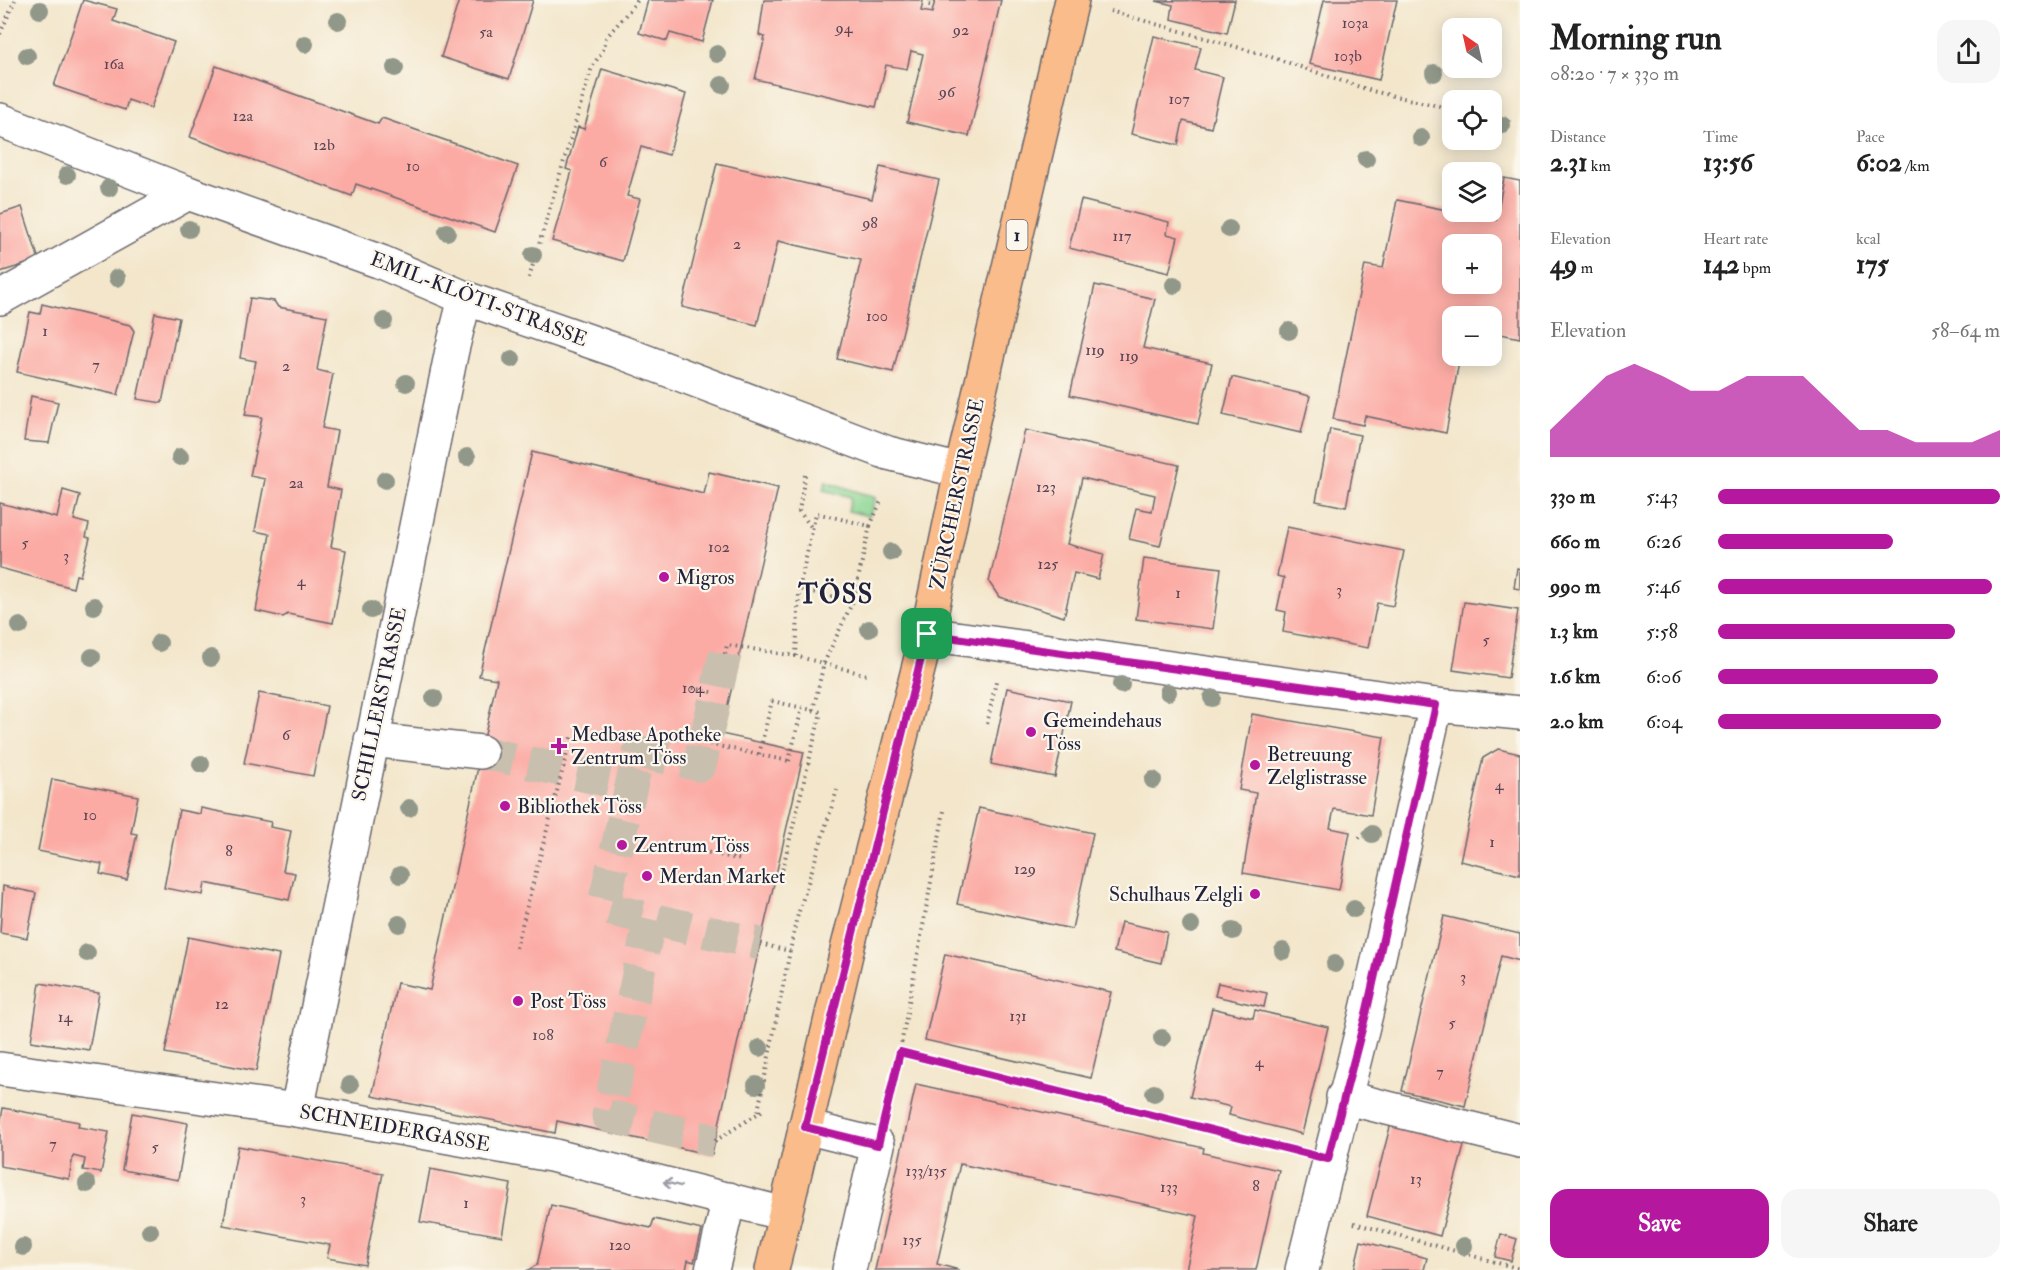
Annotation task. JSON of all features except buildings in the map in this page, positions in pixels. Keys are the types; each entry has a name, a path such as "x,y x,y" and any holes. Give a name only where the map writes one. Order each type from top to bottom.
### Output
{"main road":[{"name":"ZÜRCHERSTRASSE","path":"772,1270 927,634 961,471 1072,1"}],"street":[{"name":"EMIL-KLÖTI-STRASSE","path":"0,120 188,193 381,262 465,298 618,351 888,453 961,471"},
{"path":"0,298 188,193"},
{"name":"SCHILLERSTRASSE","path":"297,1110 371,740 452,350 465,298"},
{"path":"927,634 1436,705 1520,712"},
{"path":"1302,1270 1343,1097 1366,1014 1436,705"},
{"path":"371,740 481,752"},
{"name":"SCHNEIDERGASSE","path":"0,1069 297,1110 552,1155 784,1214"},
{"path":"1343,1097 1520,1142"},
{"path":"805,1127 878,1145 849,1270"},
{"path":"712,1270 729,1199"}],"path":[{"path":"0,34 15,0"},
{"path":"526,288 592,67 603,50 606,38 638,0"},
{"path":"930,0 928,5 934,6"},
{"path":"1072,1 1265,55 1372,91 1442,107"},
{"path":"1502,120 1513,123"},
{"path":"805,475 799,512 813,529"},
{"path":"813,710 824,663 853,602 870,526 881,501"},
{"path":"796,656 799,589 816,513 870,526"},
{"path":"799,589 853,602"},
{"path":"725,654 727,645 796,656 867,675"},
{"path":"987,724 997,680"},
{"path":"693,688 716,693"},
{"path":"759,754 772,701 821,712 781,875"},
{"path":"704,743 789,760 802,708"},
{"path":"516,948 572,734"},
{"path":"758,1111 796,921 837,790"},
{"path":"878,1145 900,1052 944,811"},
{"path":"679,846 741,860"},
{"path":"760,945 790,951"},
{"path":"900,1052 1328,1159"},
{"path":"715,1140 758,1111 765,1109"},
{"path":"1316,1212 1520,1269"}],"green space":[{"path":"826,481 876,498 869,516 848,511 851,497 823,490"}],"tunnel":[{"path":"725,654 700,765 639,752 603,908 760,944"},
{"path":"481,752 631,786"},
{"path":"650,919 608,1116 715,1141"}],"place":[{"name":"Migros","path":"664,577"},
{"name":"Gemeindehaus Töss","path":"1031,732"},
{"name":"Medbase Apotheke Zentrum Töss","path":"559,746"},
{"name":"Betreuung Zelglistrasse","path":"1255,765"},
{"name":"Bibliothek Töss","path":"505,806"},
{"name":"Zentrum Töss","path":"622,845"},
{"name":"Merdan Market","path":"647,876"},
{"name":"Schulhaus Zelgli","path":"1255,894"},
{"name":"Post Töss","path":"518,1001"}],"district":[{"name":"TÖSS","path":"836,595"}],"route":[{"path":"927,634 1436,705 1366,1014 1328,1159 900,1052 878,1145 805,1127 927,634"}]}
